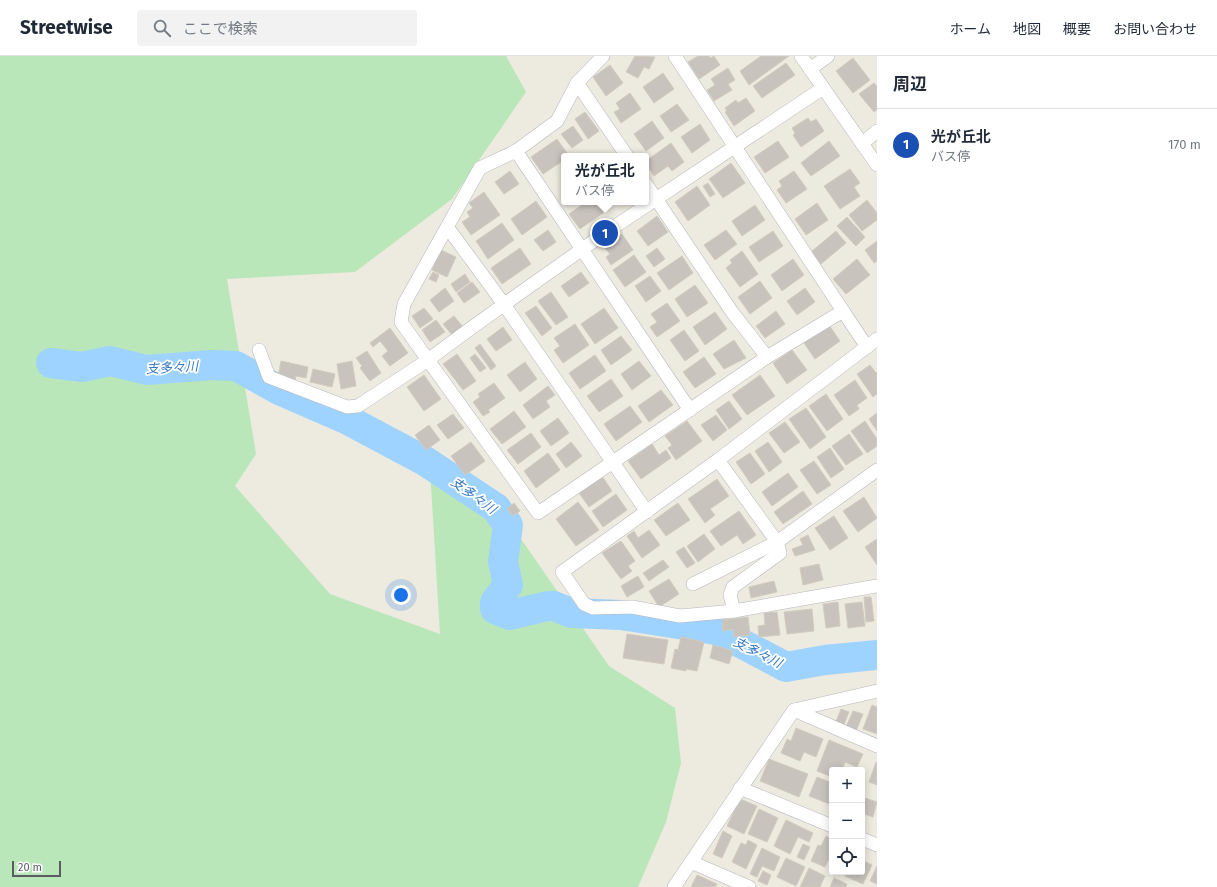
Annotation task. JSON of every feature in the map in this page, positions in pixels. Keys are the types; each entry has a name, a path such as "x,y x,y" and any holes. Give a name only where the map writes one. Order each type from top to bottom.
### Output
{"street":[{"path":"603,56 577,83 556,121 516,151 480,168 472,179 448,228 404,304 401,322 538,514 768,357 842,311"},
{"path":"675,56 842,311 872,343 718,460 562,572 584,604 593,608 632,608 680,616 734,611 877,586"},
{"path":"801,56 877,165"},
{"path":"810,70 828,56"},
{"path":"577,83 625,153"},
{"path":"649,205 734,146 823,88"},
{"path":"862,144 877,131"},
{"path":"516,151 581,250 690,410"},
{"path":"649,189 732,312 768,357"},
{"path":"258,350 269,377 347,407 358,406 428,360 503,303 648,205"},
{"path":"448,228 503,303 647,512"},
{"path":"718,460 776,542 780,553 733,587 730,595 734,611"},
{"path":"693,584 776,542 877,470"},
{"path":"674,887 794,710 877,691"},
{"path":"794,710 877,746"},
{"path":"740,788 829,825"},
{"path":"865,840 877,845"},
{"path":"691,862 749,887"}],"green space":[{"path":"0,56 506,56 526,92 452,199 355,272 227,279 256,454 235,486 330,594 440,634 430,469 519,536 609,666 675,708 681,763 666,822 638,887 0,887"}],"building":[{"path":"635,56 655,57 649,69 644,67 638,78 626,72"},
{"path":"698,56 709,56 710,58 714,56 720,65 699,79 688,62"},
{"path":"761,56 789,56 749,85 740,71"},
{"path":"853,58 870,80 853,93 836,71"},
{"path":"786,63 795,75 762,98 753,86"},
{"path":"610,65 623,83 606,96 593,77"},
{"path":"728,68 735,80 728,84 732,90 714,101 707,90 715,85 711,79"},
{"path":"663,73 674,89 654,103 643,87"},
{"path":"874,83 877,86 877,110 874,112 859,94"},
{"path":"630,93 641,109 621,123 614,112 620,109 616,103"},
{"path":"746,98 755,111 734,126 725,112 727,111 725,108 736,100 738,103"},
{"path":"677,104 689,120 671,132 660,116"},
{"path":"585,112 599,131 588,139 575,119"},
{"path":"808,118 811,122 816,119 824,131 801,147 793,135 795,133 792,128"},
{"path":"652,121 664,138 646,151 634,134"},
{"path":"700,124 710,140 692,153 681,137"},
{"path":"573,126 583,140 572,148 561,134"},
{"path":"557,139 567,153 561,153 561,162 543,174 531,157"},
{"path":"778,141 789,157 765,173 754,157"},
{"path":"829,141 840,156 811,176 801,163"},
{"path":"671,143 684,162 672,171 668,166 654,176 649,168 649,159"},
{"path":"731,163 745,183 723,198 709,179"},
{"path":"850,169 860,183 854,187 860,196 840,209 824,186"},
{"path":"510,171 519,184 504,194 495,182"},
{"path":"794,171 807,189 786,203 777,190 782,186 779,181"},
{"path":"708,183 715,194 710,197 703,186"},
{"path":"697,186 710,205 688,221 675,202"},
{"path":"484,192 500,215 471,235 462,222 470,217 467,212 473,208 469,203"},
{"path":"867,200 877,213 877,220 862,231 849,215"},
{"path":"536,201 547,217 522,235 511,219"},
{"path":"817,203 828,220 806,235 795,219"},
{"path":"582,205 601,205 606,211 580,229 569,214"},
{"path":"755,205 765,220 742,236 732,221"},
{"path":"657,216 668,232 648,246 637,231"},
{"path":"847,217 865,237 856,246 837,226"},
{"path":"502,223 514,240 488,259 476,241"},
{"path":"548,230 556,242 543,251 534,240"},
{"path":"726,230 737,244 715,260 704,245"},
{"path":"773,231 783,246 759,262 749,247"},
{"path":"836,231 846,243 821,264 811,252"},
{"path":"622,234 633,250 611,265 606,257 610,254 604,247"},
{"path":"877,241 877,261 874,263 865,250"},
{"path":"520,248 531,264 502,284 491,268"},
{"path":"657,248 665,259 654,267 646,256"},
{"path":"441,250 456,257 447,277 432,270"},
{"path":"742,251 758,274 740,287 726,268 732,263 730,260"},
{"path":"634,255 646,272 625,287 613,270"},
{"path":"682,256 693,273 669,290 657,273"},
{"path":"793,259 804,275 782,291 771,275"},
{"path":"857,259 870,275 846,294 833,279"},
{"path":"433,272 439,275 436,282 429,279"},
{"path":"581,272 589,283 569,297 561,286"},
{"path":"465,274 470,282 456,292 451,284"},
{"path":"650,276 661,291 646,302 635,286"},
{"path":"760,281 772,298 750,314 738,297"},
{"path":"472,282 480,292 464,303 457,293"},
{"path":"695,285 708,303 687,317 675,299"},
{"path":"445,288 454,301 439,312 430,300"},
{"path":"805,288 815,302 797,315 787,301"},
{"path":"551,292 568,317 556,325 538,301"},
{"path":"667,303 680,321 657,337 650,327 657,322 651,314"},
{"path":"536,306 552,328 542,336 525,313"},
{"path":"424,308 433,319 420,328 412,316"},
{"path":"604,308 618,328 595,344 581,324"},
{"path":"776,311 785,324 765,338 756,326"},
{"path":"715,312 727,329 705,345 693,327"},
{"path":"454,316 463,327 452,335 443,324"},
{"path":"436,320 445,332 430,342 422,330"},
{"path":"575,324 589,345 563,363 554,350 560,346 554,338"},
{"path":"829,325 840,341 815,359 804,343"},
{"path":"503,327 512,340 496,351 487,339"},
{"path":"390,328 408,353 390,366 382,356 388,351 380,341 373,347 370,343"},
{"path":"684,330 699,351 685,361 670,340"},
{"path":"621,336 632,350 611,365 601,350"},
{"path":"734,340 746,358 724,369 713,354"},
{"path":"480,344 496,366 491,370 475,348"},
{"path":"792,350 807,370 787,384 773,363"},
{"path":"367,351 381,373 370,381 360,368 362,366 356,358"},
{"path":"457,354 476,381 463,390 443,364"},
{"path":"475,354 486,368 480,372 470,358"},
{"path":"595,355 606,371 580,389 569,373"},
{"path":"704,357 716,374 695,388 683,372"},
{"path":"281,361 308,367 306,378 296,376 295,381 278,377"},
{"path":"352,361 356,386 341,389 337,364"},
{"path":"639,361 651,376 632,390 621,374"},
{"path":"525,362 537,379 520,392 507,375"},
{"path":"870,365 876,373 877,372 877,394 873,397 857,374"},
{"path":"313,369 335,374 332,387 310,382"},
{"path":"424,375 441,399 424,411 407,387"},
{"path":"760,375 775,396 747,415 732,395"},
{"path":"611,379 623,396 599,412 587,396"},
{"path":"855,380 867,398 857,405 859,409 849,416 834,395"},
{"path":"494,383 505,398 488,410 490,412 483,416 473,402 480,397 478,394"},
{"path":"548,386 555,395 546,401 550,407 533,419 523,405"},
{"path":"661,390 673,405 649,422 638,406"},
{"path":"826,394 843,419 827,431 809,406"},
{"path":"729,401 742,419 729,429 716,410"},
{"path":"630,406 642,422 616,441 604,424"},
{"path":"806,408 826,437 810,449 789,419"},
{"path":"514,411 526,427 502,444 490,429"},
{"path":"877,413 877,431 869,419"},
{"path":"453,414 464,428 448,439 437,425"},
{"path":"716,415 727,430 713,441 701,425"},
{"path":"558,418 569,433 551,446 540,431"},
{"path":"687,421 702,441 676,460 668,448 672,445 665,436"},
{"path":"865,421 877,439 877,446 867,453 851,431"},
{"path":"785,422 800,442 784,453 769,433"},
{"path":"429,425 440,440 426,450 415,435"},
{"path":"531,433 541,447 518,464 507,450"},
{"path":"849,434 863,454 846,465 832,446"},
{"path":"471,442 485,461 465,475 451,456"},
{"path":"571,442 582,456 566,468 556,454"},
{"path":"768,442 782,462 769,472 755,451"},
{"path":"652,444 659,455 666,450 671,458 641,479 628,461"},
{"path":"830,448 844,469 831,478 817,457"},
{"path":"548,453 560,470 536,488 524,471"},
{"path":"750,453 765,474 751,484 736,462"},
{"path":"814,461 831,485 817,494 800,470"},
{"path":"788,473 798,487 772,506 762,492"},
{"path":"602,476 612,491 589,507 579,493"},
{"path":"717,479 729,496 710,509 715,515 705,523 688,499"},
{"path":"803,491 812,504 783,524 774,512"},
{"path":"616,494 627,510 603,527 592,511"},
{"path":"864,497 877,518 858,532 843,511"},
{"path":"578,502 599,530 576,546 556,519"},
{"path":"514,503 520,511 513,516 507,509"},
{"path":"678,503 690,520 666,536 654,520"},
{"path":"739,511 756,535 743,544 737,535 721,546 710,531"},
{"path":"834,516 848,538 830,550 815,528"},
{"path":"649,530 660,545 642,558 627,536 634,531 638,538"},
{"path":"704,534 715,549 698,562 687,546"},
{"path":"808,535 815,550 795,556 792,549 803,545 800,539"},
{"path":"877,539 877,565 865,547"},
{"path":"621,541 635,561 628,566 632,571 621,579 602,553"},
{"path":"684,547 695,563 687,568 676,552"},
{"path":"663,560 669,567 649,581 643,573"},
{"path":"819,564 823,580 803,585 800,568"},
{"path":"638,576 644,587 627,597 621,586"},
{"path":"669,579 679,594 659,607 649,591"},
{"path":"774,581 777,592 751,598 749,587"},
{"path":"864,597 871,597 874,621 866,622"},
{"path":"838,602 840,626 826,628 823,604"},
{"path":"862,602 865,626 848,628 845,604"},
{"path":"812,609 814,631 787,634 784,612"},
{"path":"777,612 780,635 759,637 758,626 765,625 764,613"},
{"path":"748,617 750,635 734,637 733,629 723,631 722,620"},
{"path":"627,634 668,640 664,664 623,658"},
{"path":"681,637 704,642 697,671 686,669 686,671 671,668 675,649 678,650"},
{"path":"713,645 733,651 729,664 710,658"},
{"path":"872,705 877,707 877,734 863,729"},
{"path":"841,709 849,712 843,727 835,724"},
{"path":"853,711 863,714 856,731 846,727"},
{"path":"796,728 823,739 816,757 804,752 800,761 781,753 787,739 791,741"},
{"path":"829,740 863,754 857,767 845,762 843,767 829,767 829,776 817,771"},
{"path":"769,759 808,774 799,797 760,781"},
{"path":"876,762 877,763 877,785 869,782"},
{"path":"817,777 829,782 829,804 809,796"},
{"path":"865,798 877,802 873,817 865,814"},
{"path":"740,799 757,806 744,834 727,826"},
{"path":"759,809 778,818 767,842 748,834"},
{"path":"786,820 813,833 809,842 798,837 790,854 774,846"},
{"path":"723,831 732,836 722,858 713,854"},
{"path":"826,836 829,838 829,859 825,867 811,861 818,845 821,846"},
{"path":"748,840 757,845 746,869 732,862 741,843 746,845"},
{"path":"803,844 810,847 804,860 797,857"},
{"path":"762,848 780,857 774,871 762,866 757,877 750,874"},
{"path":"786,858 805,867 796,886 777,877"},
{"path":"865,862 872,865 863,884 845,876 865,875"},
{"path":"877,866 877,884 870,881"},
{"path":"809,868 825,876 820,887 800,887"},
{"path":"763,871 771,875 767,885 758,881"},
{"path":"697,875 717,884 715,887 691,887"},
{"path":"834,878 847,884 846,887 830,887"}],"waterway":[{"name":"支多々川","path":"51,363 82,367 110,361 147,370 212,365 236,366 279,390 346,419 425,461 496,508 508,525 503,562 508,585 495,602 495,609 510,615 548,606 554,606 571,613 621,615 716,630 786,667 825,660 877,655"}],"place":[{"name":"光が丘北","path":"605,233"}]}
